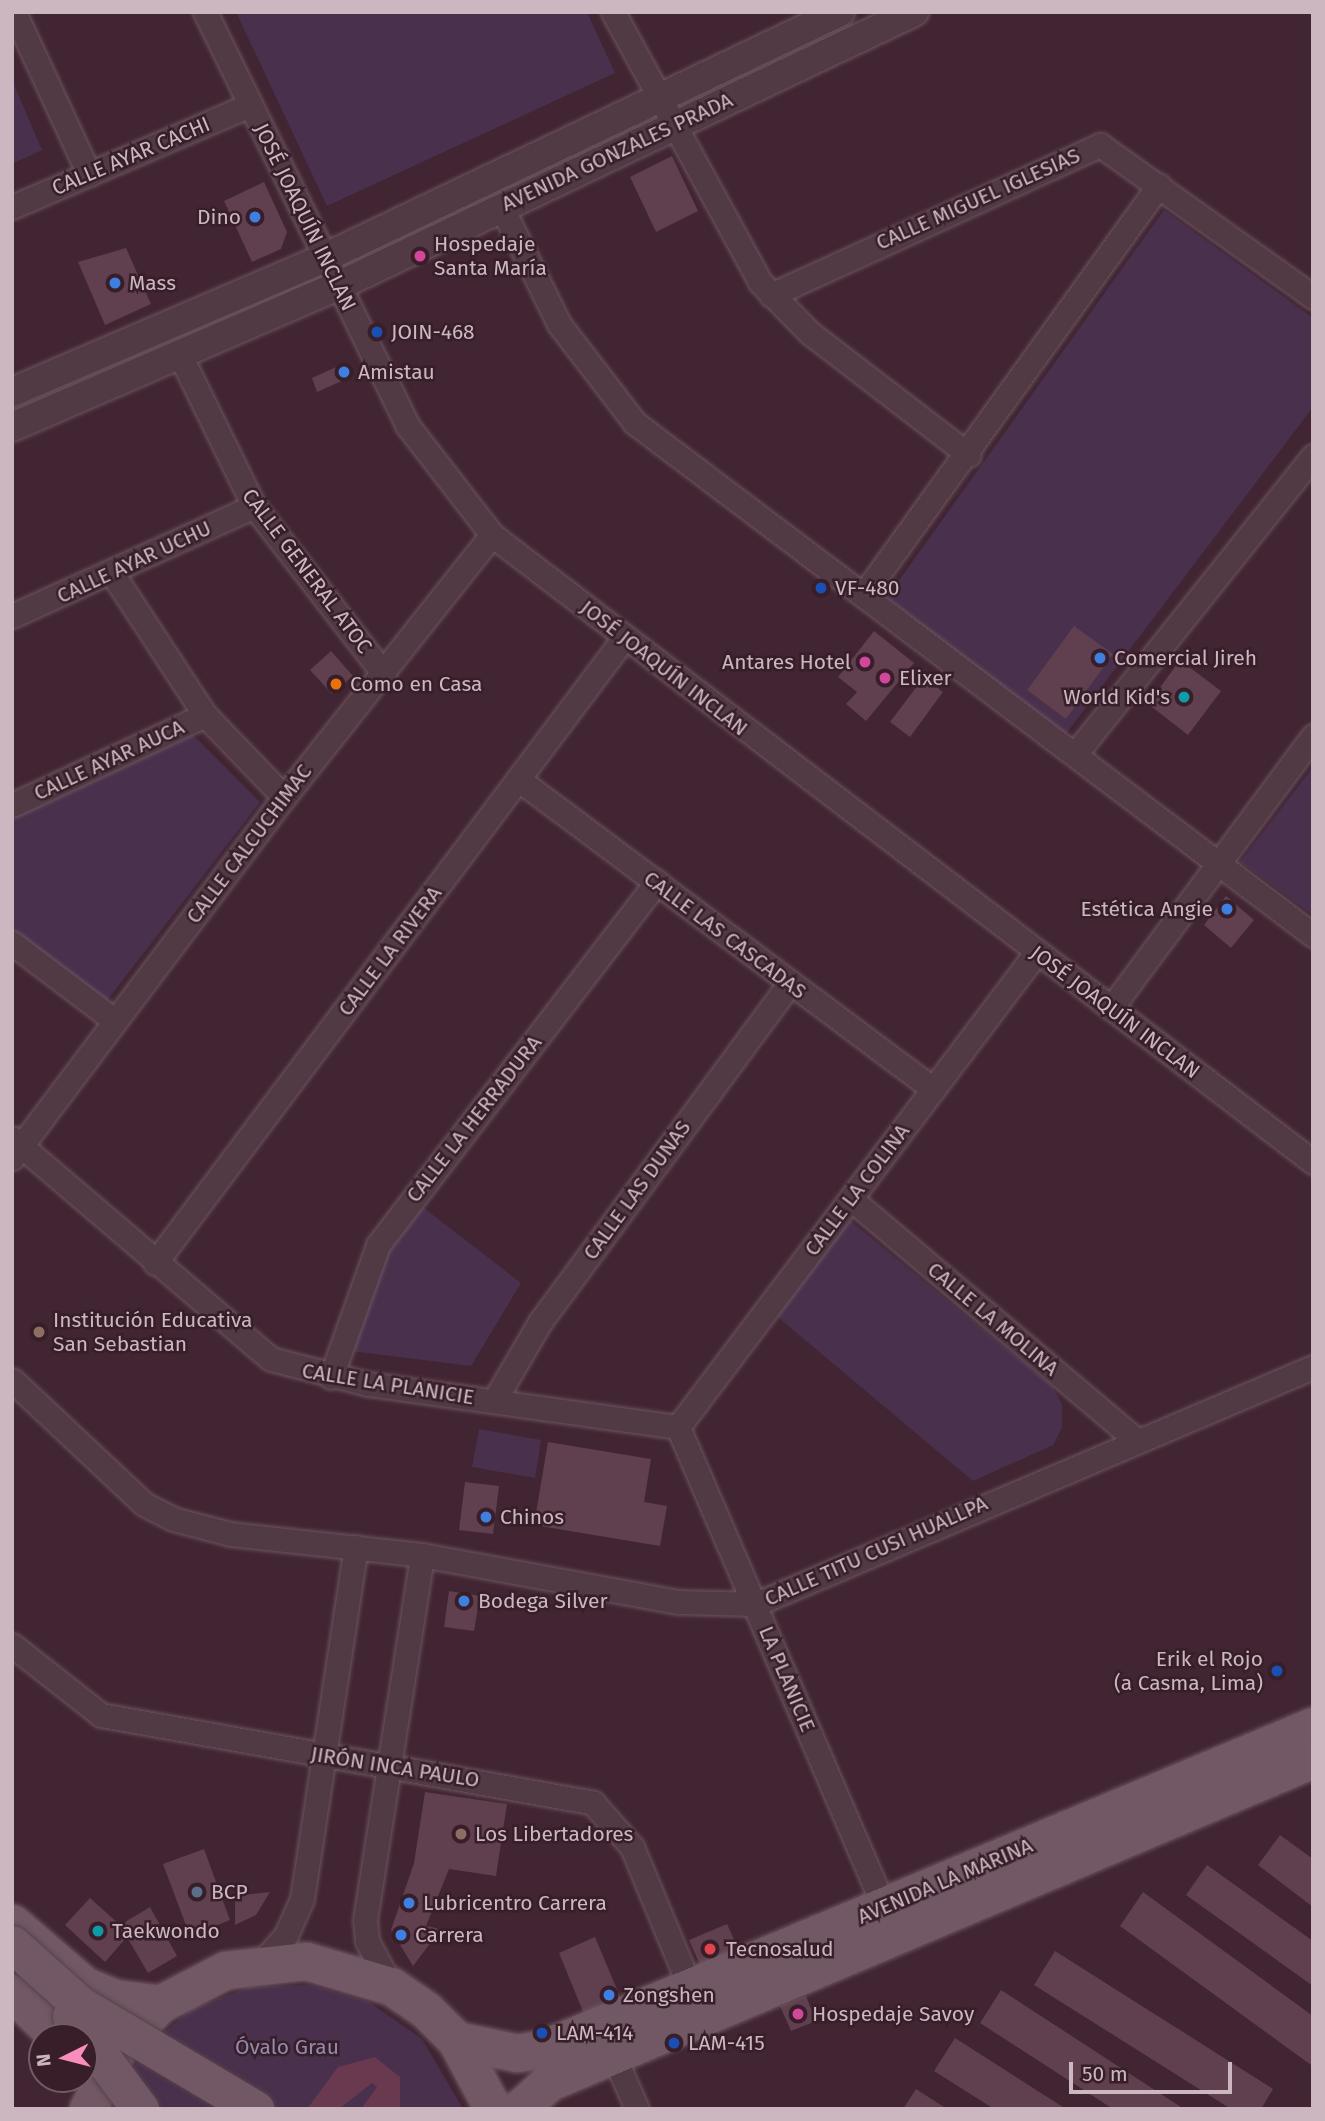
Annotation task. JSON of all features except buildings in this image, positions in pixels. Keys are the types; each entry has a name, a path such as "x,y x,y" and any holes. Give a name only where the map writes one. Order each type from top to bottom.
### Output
{"main road":[{"name":"AVENIDA LA MARINA","path":"519,2109 549,2082 613,2054 890,1920 1313,1726"},
{"name":"AVENIDA LA MARINA","path":"456,2040 517,2053 545,2048 690,1987 890,1920 1313,1759"},
{"path":"12,1923 85,1986 114,1998 160,2004"},
{"path":"12,1944 80,2005 255,2109"},
{"path":"88,2109 119,2046 160,2004 215,1975 262,1962 306,1961 390,1986 456,2040 493,2109"},
{"path":"12,1966 71,2016 139,2109"},
{"path":"12,1993 43,2023"}],"street":[{"path":"14,12 89,174"},
{"name":"JOSÉ JOAQUÍN INCLAN","path":"205,12 407,425 492,535 1313,1162"},
{"path":"612,12 672,125 771,295 969,455"},
{"name":"AVENIDA GONZALES PRADA","path":"12,392 324,258 840,12"},
{"name":"AVENIDA GONZALES PRADA","path":"12,427 338,286 500,206 914,12"},
{"name":"CALLE AYAR CACHI","path":"12,207 250,105"},
{"name":"CALLE MIGUEL IGLESIAS","path":"771,295 1096,146 1111,148 1313,298"},
{"path":"864,594 969,455 1160,185"},
{"path":"500,206 559,324 635,423 1076,753 1313,936"},
{"name":"CALLE GENERAL ATOC","path":"178,353 254,506 384,674"},
{"path":"1076,753 1313,456"},
{"name":"CALLE AYAR UCHU","path":"12,616 112,573 254,506"},
{"name":"CALLE CALCUCHIMAC","path":"15,1148 116,1021 284,797 492,535"},
{"path":"112,573 205,715 284,797"},
{"name":"CALLE LA RIVERA","path":"155,1264 624,638"},
{"name":"CALLE AYAR AUCA","path":"12,805 205,715"},
{"path":"1111,1008 1313,736"},
{"name":"CALLE LAS CASCADAS","path":"518,779 933,1090"},
{"name":"CALLE LA HERRADURA","path":"331,1377 378,1245 657,882"},
{"path":"12,943 116,1021"},
{"name":"CALLE LA COLINA","path":"678,1427 1036,953"},
{"name":"CALLE LAS DUNAS","path":"494,1401 540,1322 789,984"},
{"name":"CALLE LA PLANICIE","path":"15,1148 252,1348 289,1367 331,1377 678,1427"},
{"name":"CALLE LA MOLINA","path":"850,1199 1135,1439"},
{"name":"CALLE TITU CUSI HUALLPA","path":"12,1380 144,1504 173,1519 230,1534 422,1555 679,1602 755,1604 1135,1439 1313,1367"},
{"name":"LA PLANICIE","path":"678,1427 890,1920"},
{"path":"262,1962 286,1935 302,1899 320,1757 356,1547"},
{"path":"390,1986 370,1950 365,1920 386,1766 422,1555"},
{"name":"JIRÓN INCA PAULO","path":"12,1644 101,1715 320,1757 593,1803 632,1847 690,1987"},
{"path":"613,2054 637,2109"}],"green space":[{"path":"236,12 587,12 615,73 327,206"},
{"path":"12,80 42,150 12,164"},
{"path":"1164,210 1313,318 1313,407 1062,739 887,597"},
{"path":"192,734 260,802 106,1002 12,936 12,815"},
{"path":"1313,767 1313,915 1240,862"},
{"path":"411,1198 521,1283 471,1366 343,1350"},
{"path":"847,1218 1052,1386 1062,1404 1062,1428 1053,1445 973,1481 774,1314"},
{"path":"479,1429 541,1440 535,1478 472,1467"},
{"name":"Óvalo Grau","path":"310,1985 369,2002 422,2039 463,2109 110,2109 145,2048 192,2009 249,1987"}],"shaded area":[{"path":"375,2057 400,2077 400,2109 361,2109 377,2087 372,2083 339,2109 307,2109 338,2067"}],"place":[{"name":"Dino","path":"255,217"},
{"name":"Hospedaje Santa María","path":"420,256"},
{"name":"Mass","path":"115,283"},
{"name":"JOIN-468","path":"377,332"},
{"name":"Amistau","path":"344,372"},
{"name":"VF-480","path":"821,588"},
{"name":"Comercial Jireh","path":"1100,658"},
{"name":"Antares Hotel","path":"865,662"},
{"name":"Elixer","path":"885,678"},
{"name":"Como en Casa","path":"336,684"},
{"name":"World Kid's","path":"1184,697"},
{"name":"Estética Angie","path":"1227,909"},
{"name":"Institución Educativa San Sebastian","path":"39,1332"},
{"name":"Chinos","path":"486,1517"},
{"name":"Bodega Silver","path":"464,1601"},
{"name":"Erik el Rojo (a Casma, Lima)","path":"1277,1671"},
{"name":"Los Libertadores","path":"461,1834"},
{"name":"BCP","path":"197,1892"},
{"name":"Lubricentro Carrera","path":"409,1903"},
{"name":"Taekwondo","path":"98,1931"},
{"name":"Carrera","path":"401,1935"},
{"name":"Tecnosalud","path":"710,1949"},
{"name":"Zongshen","path":"609,1995"},
{"name":"Hospedaje Savoy","path":"798,2014"},
{"name":"LAM-414","path":"542,2033"},
{"name":"LAM-415","path":"674,2043"}]}
